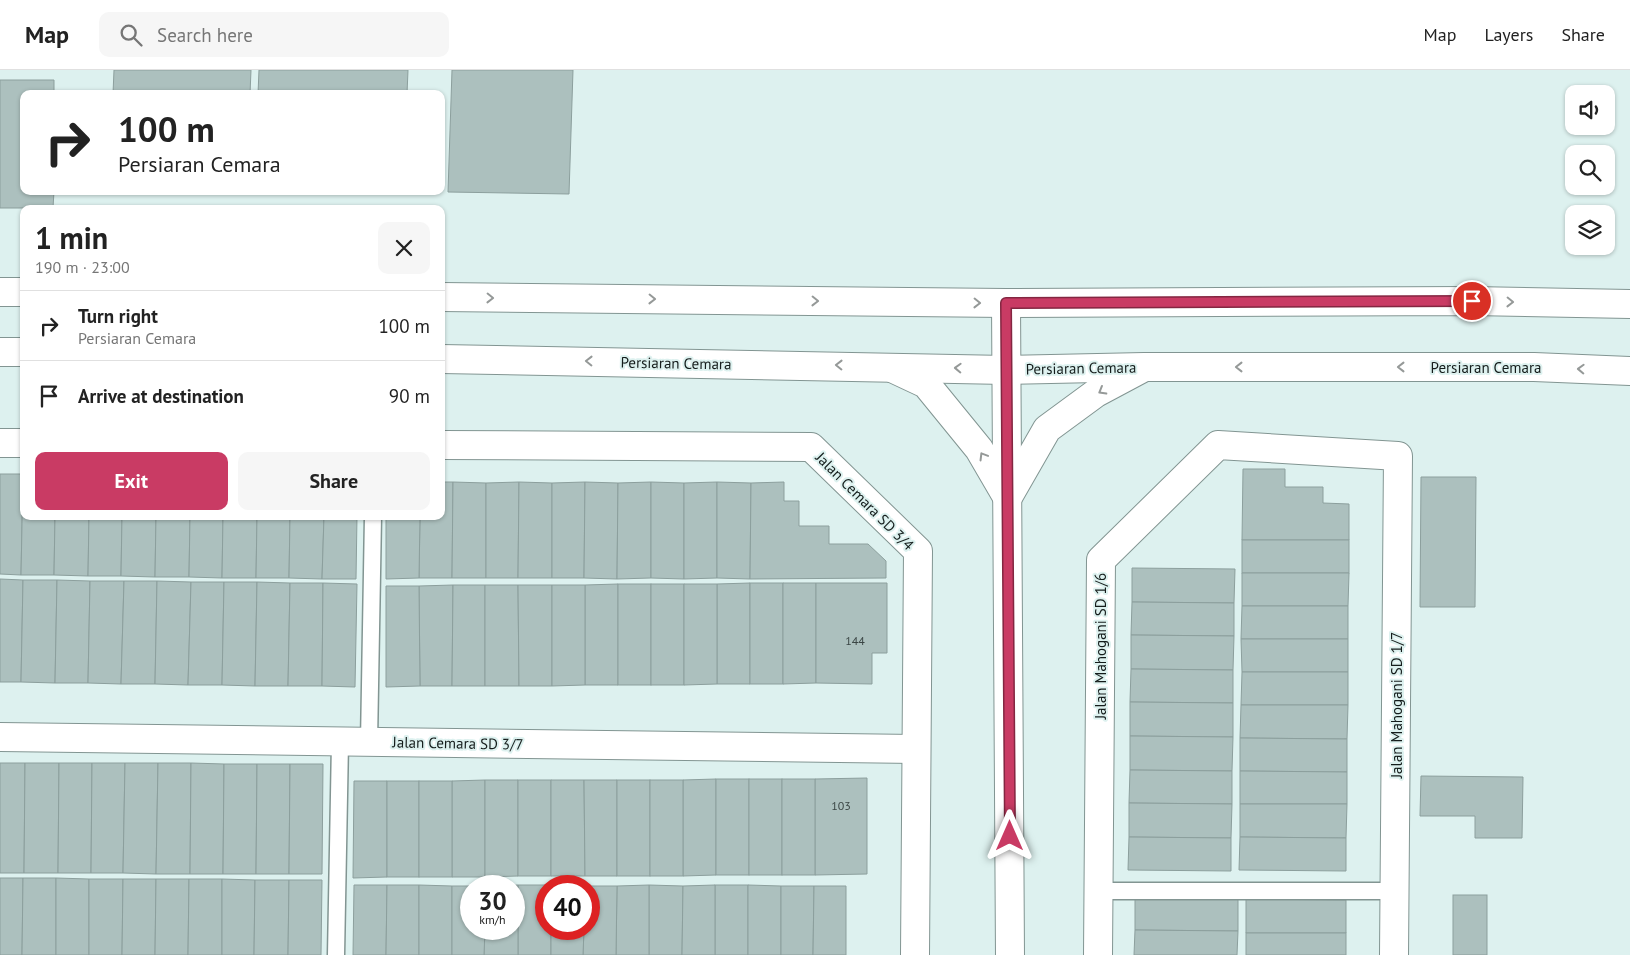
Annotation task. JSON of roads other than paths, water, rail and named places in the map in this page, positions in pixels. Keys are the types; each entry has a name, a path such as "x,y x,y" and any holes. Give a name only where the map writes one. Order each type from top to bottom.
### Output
{"street":[{"path":"0,292 20,292"},
{"path":"445,297 1006,303 1472,301 1630,304"},
{"path":"1006,303 1010,955"},
{"path":"0,352 20,352"},
{"name":"Persiaran Cemara","path":"445,359 888,366 1006,370 1144,367 1534,366 1630,370"},
{"path":"888,366 926,384 980,450 1007,498"},
{"path":"1007,498 1047,429 1096,393 1144,367"},
{"path":"0,443 20,443"},
{"name":"Jalan Cemara SD 3/4","path":"445,445 811,447 918,552 915,955"},
{"name":"Jalan Mahogani SD 1/6","path":"1098,955 1101,560 1218,445 1398,456"},
{"name":"Jalan Mahogani SD 1/7","path":"1394,955 1398,456"},
{"name":"Jalan Cemara SD 3/7","path":"0,737 916,749"}],"lane":[{"path":"369,742 373,520"},
{"path":"336,955 340,742"},
{"path":"1098,891 1395,891"}]}
